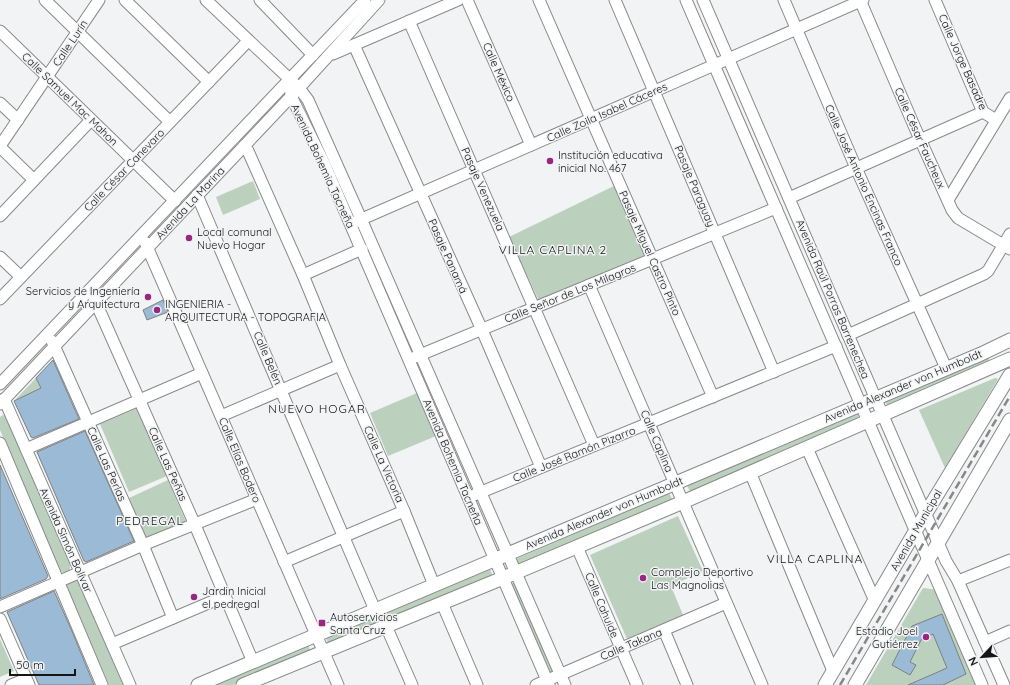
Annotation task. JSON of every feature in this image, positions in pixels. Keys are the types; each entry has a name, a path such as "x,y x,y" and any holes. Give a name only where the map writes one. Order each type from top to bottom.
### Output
{"main road":[{"name":"Avenida Alexander von Humboldt","path":"198,685 992,349 1010,340"},
{"path":"992,349 1005,361 1010,376"},
{"name":"Avenida Alexander von Humboldt","path":"243,685 516,573 683,502 1005,361"},
{"name":"Avenida Municipal","path":"826,685 926,513 1010,376"},
{"path":"855,685 1010,420"}],"street":[{"path":"45,0 170,122"},
{"name":"Calle Lurín","path":"0,147 99,0"},
{"path":"125,0 209,82"},
{"path":"206,0 290,80"},
{"path":"260,0 313,54"},
{"name":"Avenida La Marina","path":"0,384 365,0"},
{"name":"Avenida La Marina","path":"1,401 329,56 379,0"},
{"path":"329,56 458,0"},
{"name":"Calle México","path":"467,0 531,145"},
{"name":"Pasaje Miguel Castro Pinto","path":"539,0 713,397"},
{"name":"Pasaje Paraguay","path":"615,0 774,372"},
{"name":"Avenida Raúl Porras Barrenechea","path":"686,0 982,685"},
{"name":"Avenida Raúl Porras Barrenechea","path":"703,0 946,561 958,581 1004,685"},
{"name":"Calle José Antonio Encinas Franco","path":"784,0 856,168 946,368"},
{"name":"Calle Zoila Isabel Cáceres","path":"351,224 861,0"},
{"name":"Calle César Faucheux","path":"861,0 920,140 958,218 1007,247"},
{"name":"Calle Jorge Basadre","path":"935,0 983,112 996,120"},
{"name":"Pasaje Venezuela","path":"409,21 594,445"},
{"name":"Calle Samuel Mac Mahon","path":"0,31 175,201"},
{"name":"Calle César Canevaro","path":"0,299 248,41"},
{"name":"Pasaje Panamá","path":"354,45 542,467"},
{"name":"Avenida Bohemia Tacneña","path":"290,80 324,163 548,683"},
{"name":"Avenida Bohemia Tacneña","path":"295,92 308,100 565,685"},
{"path":"0,103 18,120"},
{"path":"948,200 996,120 1008,105"},
{"path":"789,198 983,112"},
{"path":"0,216 91,120"},
{"name":"Calle La Victoria","path":"244,146 248,151 303,275 340,366 404,511 434,585"},
{"path":"0,147 34,180"},
{"name":"Calle Belén","path":"197,195 375,610"},
{"name":"Calle Señor de Los Milagros","path":"409,360 776,208"},
{"path":"848,335 984,274 1007,247 1010,234"},
{"name":"Calle Elías Bodero","path":"142,236 338,685"},
{"path":"303,275 362,249"},
{"path":"0,257 21,277"},
{"name":"Calle Caplina","path":"589,285 762,685"},
{"name":"Calle Las Peñas","path":"90,290 195,525 253,662"},
{"name":"Calle Las Perlas","path":"49,333 143,545 173,618"},
{"name":"Calle José Ramón Pizarro","path":"468,497 836,346"},
{"path":"221,416 340,366"},
{"path":"26,449 202,373"},
{"name":"Avenida Simón Bolívar","path":"1,401 26,449 130,685"},
{"name":"Avenida Simón Bolívar","path":"0,443 102,685"},
{"path":"807,448 875,600"},
{"path":"750,472 833,671"},
{"path":"0,607 143,545 257,499"},
{"path":"284,562 404,511"},
{"name":"Calle Cahuide","path":"577,547 637,685"},
{"path":"958,581 1010,560"},
{"path":"112,644 225,596"},
{"path":"442,603 477,685"},
{"name":"Calle Takana","path":"536,685 548,683 560,674 726,603"},
{"path":"0,619 28,682 11,685"},
{"path":"386,626 412,685"},
{"path":"664,630 687,685"},
{"path":"985,642 1010,631"}],"green space":[{"path":"253,181 260,199 223,215 216,197"},
{"path":"618,184 649,255 540,303 509,237"},
{"path":"987,355 991,364 888,408 885,401"},
{"path":"36,378 41,388 14,401"},
{"path":"995,378 998,379 945,468 919,410"},
{"path":"417,393 436,436 388,456 370,413"},
{"path":"138,408 167,476 129,492 100,424"},
{"path":"857,412 860,421 691,494 687,485"},
{"path":"3,415 6,416 70,563 70,572 65,574 59,570 0,430 0,417"},
{"path":"168,480 186,522 144,539 129,498"},
{"path":"669,493 673,501 519,566 516,559"},
{"name":"Complejo Deportivo Las Magnolias","path":"678,516 703,571 671,586 683,615 627,639 590,555"},
{"path":"490,569 493,577 329,645 326,638"},
{"path":"74,580 79,582 123,685 109,685 66,586"},
{"path":"515,582 553,673 548,675 510,584"},
{"name":"Estadio Joel Gutiérrez","path":"923,588 939,590 979,685 866,685"},
{"path":"0,639 14,671 0,677"},
{"path":"308,644 311,653 233,685 209,685"}],"building":[{"name":"INGENIERIA - ARQUITECTURA - TOPOGRAFIA","path":"163,300 168,312 147,320 143,310"},
{"path":"53,360 79,419 33,438 31,437 14,401 41,388 36,378"},
{"path":"85,431 134,541 86,562 84,561 37,452"},
{"path":"0,465 48,576 46,579 0,599"},
{"path":"54,591 94,685 39,685 7,612"},
{"path":"942,614 966,674 943,685 908,685 947,668 933,634 921,640 910,662 916,665 910,675 892,665 912,626"}],"railway":[{"path":"840,685 1010,396"}],"place":[{"name":"Institución educativa inicial No. 467","path":"550,161"},
{"name":"Local comunal Nuevo Hogar","path":"189,238"},
{"name":"Servicios de Ingeniería y Arquitectura","path":"148,297"},
{"name":"INGENIERIA - ARQUITECTURA - TOPOGRAFIA","path":"157,310"},
{"name":"Complejo Deportivo Las Magnolias","path":"643,578"},
{"name":"Jardin Inicial el pedregal","path":"194,597"},
{"name":"Autoservicios Santa Cruz","path":"322,623"},
{"name":"Estadio Joel Gutiérrez","path":"926,637"}],"district":[{"name":"VILLA CAPLINA 2","path":"553,250"},
{"name":"NUEVO HOGAR","path":"317,409"},
{"name":"PEDREGAL","path":"150,521"},
{"name":"VILLA CAPLINA","path":"815,559"}]}
